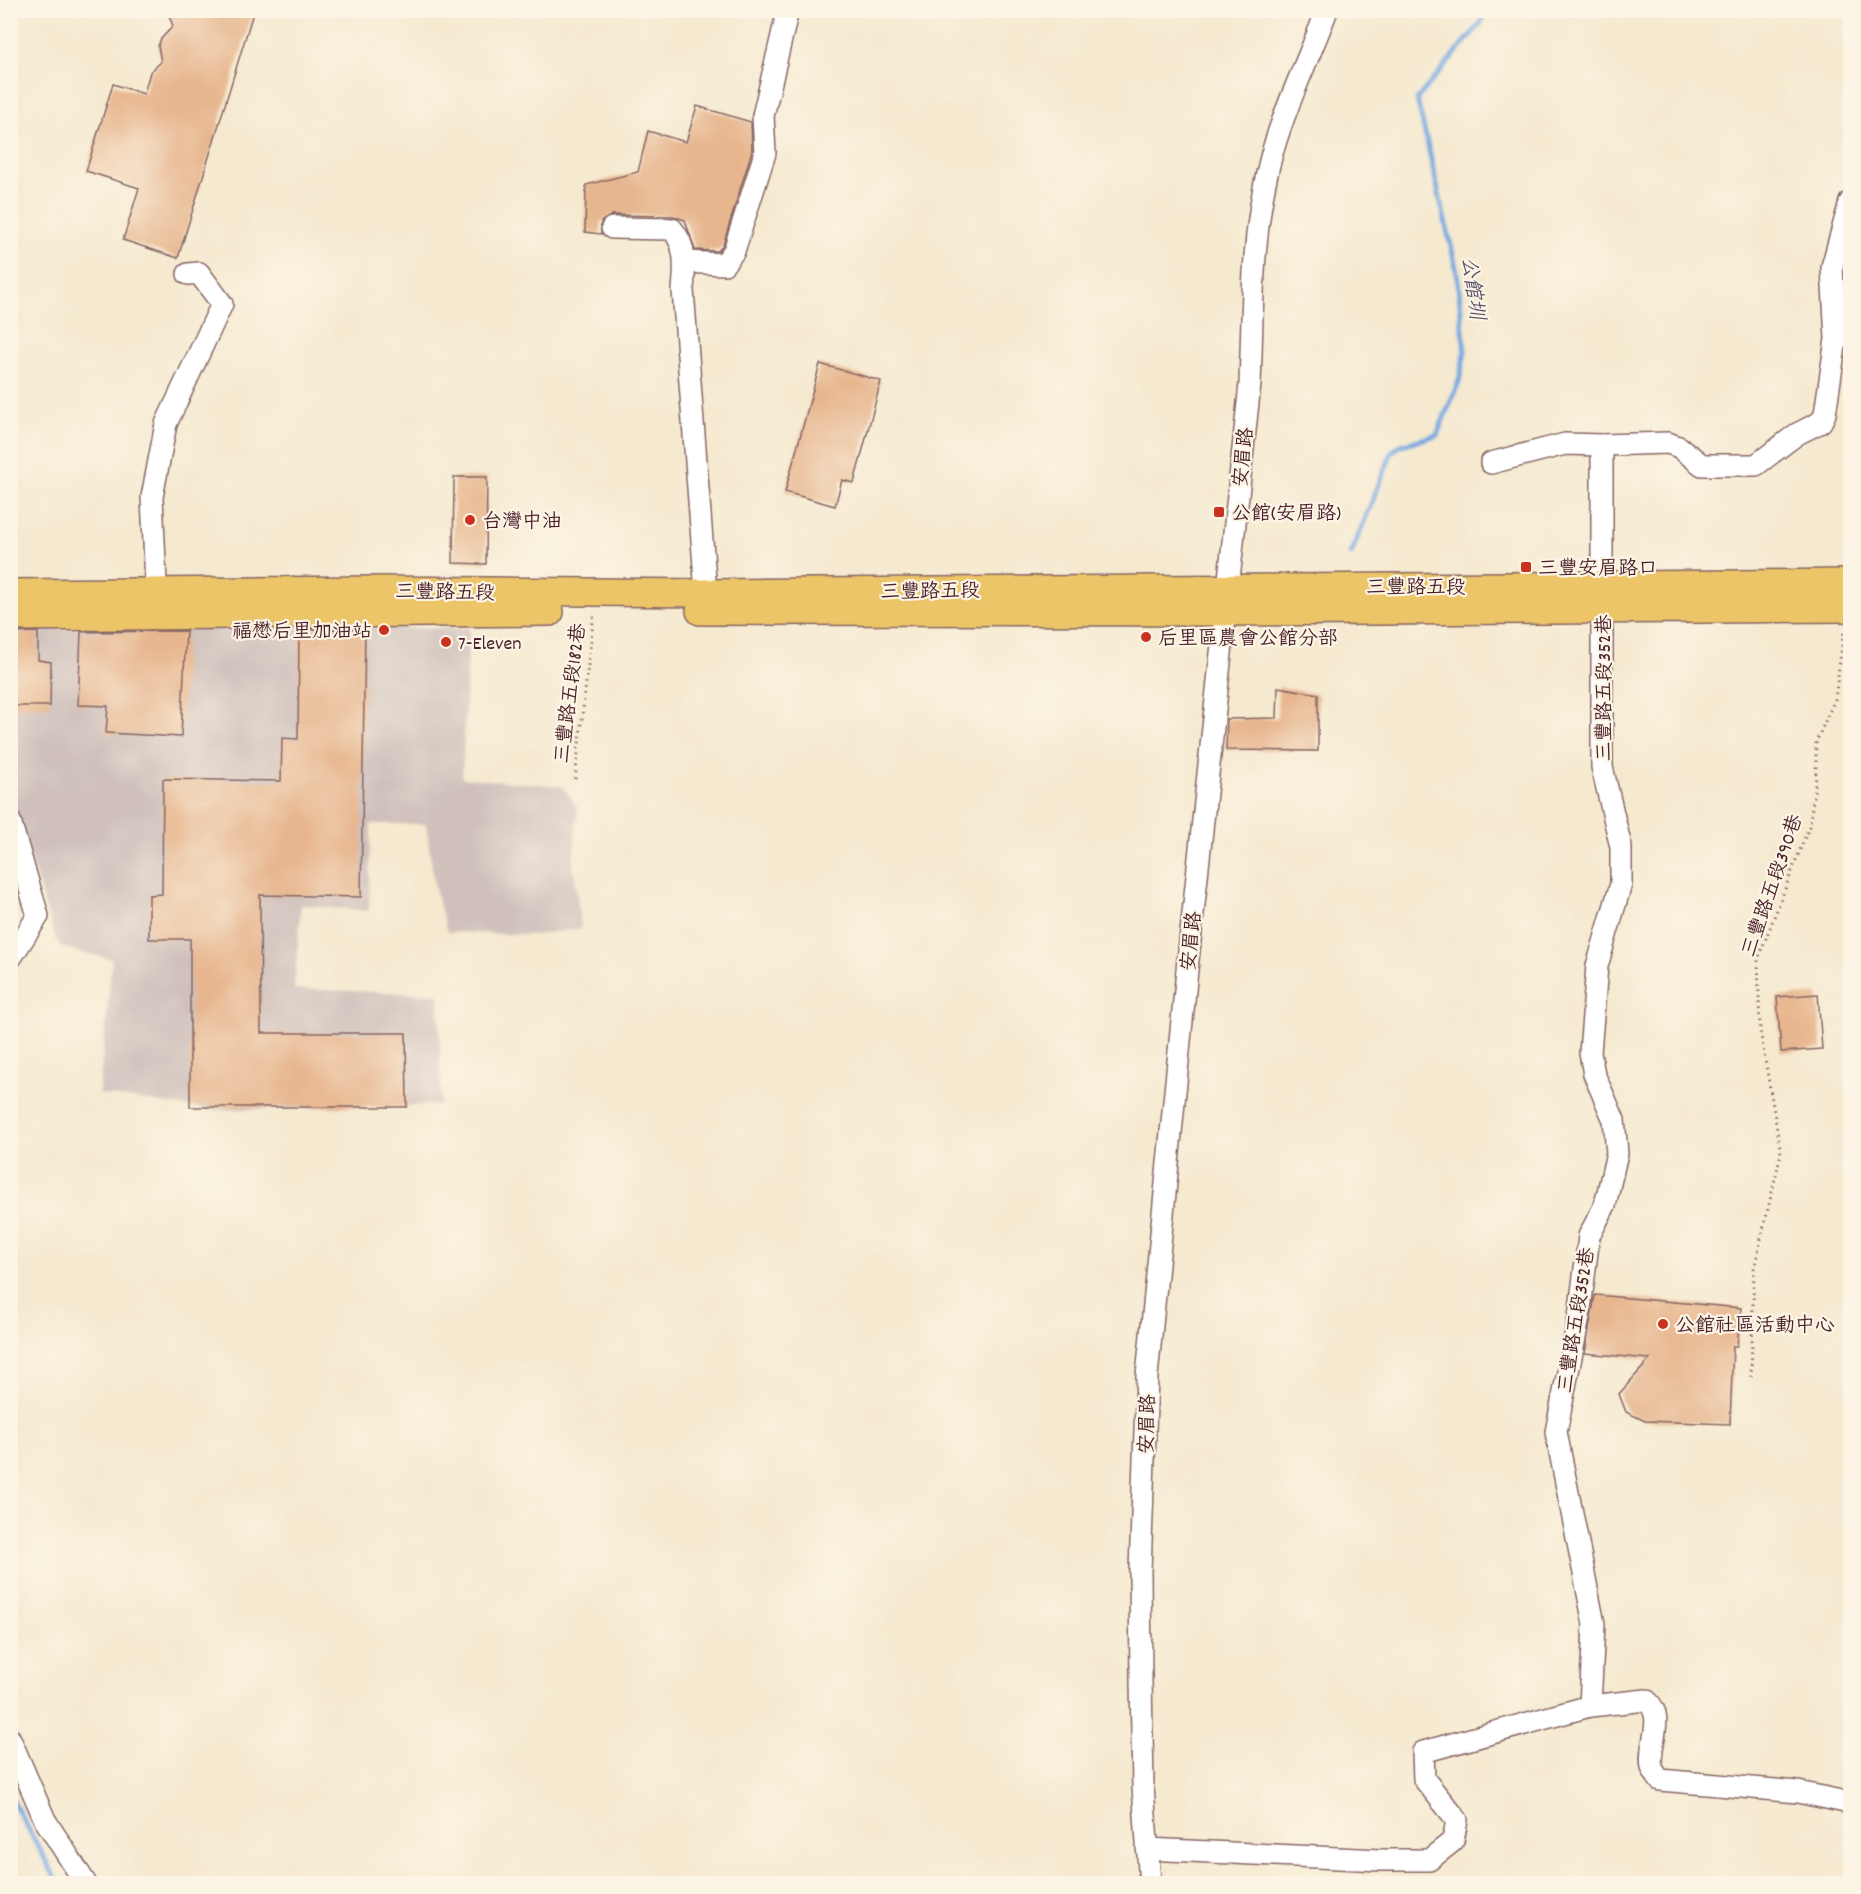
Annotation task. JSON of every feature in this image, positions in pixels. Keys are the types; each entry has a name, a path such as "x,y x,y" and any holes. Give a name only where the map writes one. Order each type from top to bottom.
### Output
{"main road":[{"name":"三豐路五段","path":"10,593 157,604 594,612 705,602"},
{"name":"三豐路五段","path":"10,617 157,604 1603,598 1849,600"}],"street":[{"path":"686,262 724,264 734,251 765,153 763,116 788,10"},
{"name":"安眉路","path":"1150,1884 1142,1752 1140,1571 1147,1376 1178,1053 1250,384 1255,244 1268,166 1280,128 1327,10"},
{"path":"1491,463 1564,444 1668,443 1679,447 1702,465 1756,465 1797,434 1821,422 1825,414 1836,339 1832,267 1851,202"},
{"path":"612,228 672,229 680,238 686,262 683,290 705,602"},
{"path":"157,604 152,497 166,424 222,304 199,273 188,274"},
{"name":"三豐路五段352巷","path":"1590,1706 1594,1624 1556,1432 1579,1317 1589,1236 1605,1205 1617,1153 1614,1120 1594,1074 1590,1053 1597,966 1621,884 1621,847 1602,766 1602,445"},
{"path":"10,822 38,916 10,959"},
{"path":"1147,1849 1381,1860 1430,1860 1453,1841 1457,1820 1424,1779 1423,1752 1590,1706 1646,1700 1653,1706 1656,1720 1652,1767 1660,1780 1798,1792 1851,1803"},
{"path":"10,1739 45,1820 86,1884"}],"path":[{"name":"三豐路五段390巷","path":"1751,1377 1754,1269 1781,1153 1760,1030 1758,959 1810,824 1816,777 1816,742 1835,699 1849,600"},
{"name":"三豐路五段182巷","path":"575,778 594,612"}],"shaded area":[{"path":"10,628 469,628 462,778 562,786 578,808 573,862 581,928 536,935 447,932 435,889 426,824 371,824 369,911 301,905 294,989 439,994 441,1105 210,1110 99,1094 112,959 71,950 61,946 55,938 11,797"}],"building":[{"path":"167,10 244,10 253,13 178,258 123,240 139,188 86,171 113,84 144,94 150,72 161,62 158,46 173,26"},
{"path":"697,106 751,122 752,151 723,245 718,251 695,250 685,220 673,216 612,215 601,222 601,234 585,232 586,185 638,172 648,131 686,142"},
{"path":"820,364 881,381 854,483 842,480 835,506 785,492"},
{"name":"台灣中油","path":"454,477 487,477 486,564 453,563"},
{"path":"365,629 361,897 260,895 261,1033 406,1033 407,1107 190,1107 190,939 149,939 149,895 162,894 163,779 281,781 282,738 298,739 299,630"},
{"path":"186,631 181,737 106,733 108,706 78,705 81,632"},
{"path":"38,632 38,660 51,662 50,706 10,706 10,633"},
{"path":"1278,687 1318,694 1318,751 1226,750 1227,719 1277,718"},
{"path":"1818,994 1822,1049 1781,1052 1777,997"},
{"path":"1595,1295 1741,1308 1737,1346 1733,1346 1730,1424 1645,1421 1626,1412 1619,1394 1650,1359 1585,1353"}],"waterway":[{"name":"公館圳","path":"1351,554 1392,452 1401,445 1437,435 1459,381 1465,352 1457,272 1417,99 1481,23 1486,10"},
{"path":"10,1796 59,1884"}],"place":[{"name":"公館(安眉路)","path":"1219,512"},
{"name":"台灣中油","path":"470,520"},
{"name":"三豐安眉路口","path":"1526,567"},
{"name":"福懋后里加油站","path":"384,630"},
{"name":"后里區農會公館分部","path":"1146,637"},
{"name":"7-Eleven","path":"446,642"},
{"name":"公館社區活動中心","path":"1663,1324"}]}
